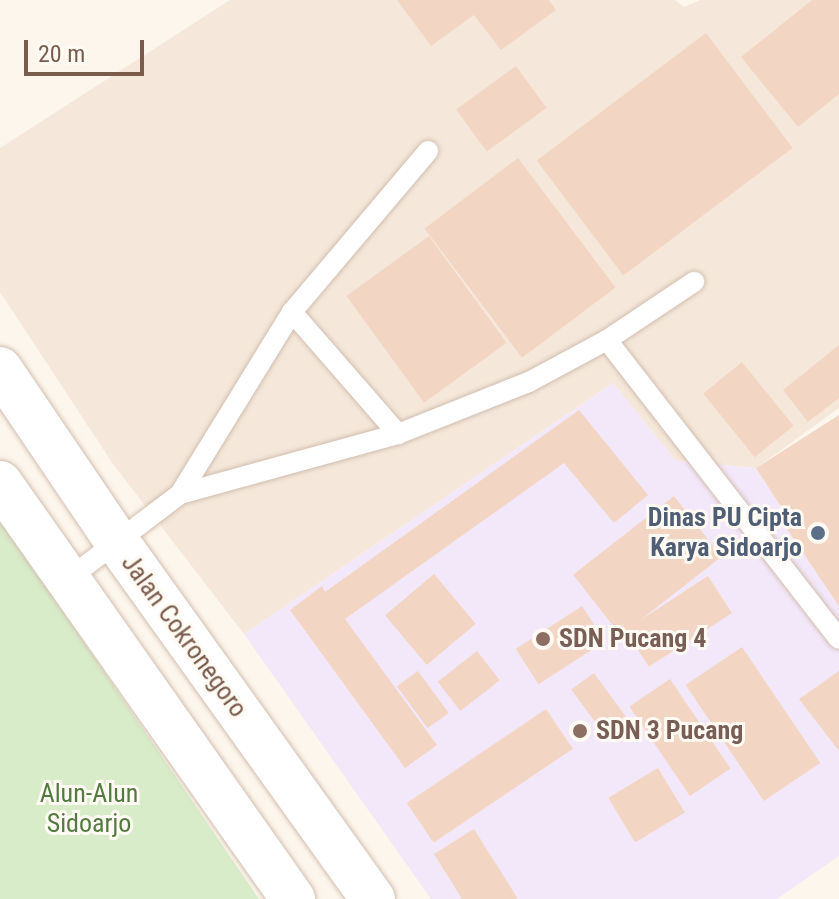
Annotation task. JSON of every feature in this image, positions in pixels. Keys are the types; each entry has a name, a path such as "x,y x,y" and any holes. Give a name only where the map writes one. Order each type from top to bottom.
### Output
{"street":[{"name":"Jalan Cokronegoro","path":"0,369 118,543 373,899"},
{"path":"0,483 293,899"}],"lane":[{"path":"68,579 180,494 292,312 428,151"},
{"path":"180,494 398,434 529,382 607,340 694,282"},
{"path":"292,312 398,434"},
{"path":"607,340 839,639"}],"shaded area":[{"path":"230,0 675,0 684,7 700,0 839,0 839,408 756,468 676,461 613,383 244,634 113,464 0,292 0,148"},
{"name":"SDN Pucang 4","path":"613,383 676,461 756,468 839,598 839,856 777,899 431,899 244,634"}],"green space":[{"name":"Alun-Alun Sidoarjo","path":"0,519 259,899 0,899"}],"building":[{"path":"397,0 549,0 556,10 501,50 474,15 431,46"},
{"path":"812,0 839,0 839,94 798,127 741,57"},
{"path":"706,33 793,148 623,276 537,161"},
{"path":"516,66 547,108 487,152 456,109"},
{"path":"518,158 615,287 522,358 425,228"},
{"path":"429,236 507,343 424,403 346,296"},
{"path":"839,345 839,398 808,422 783,390"},
{"path":"742,362 794,426 755,457 703,393"},
{"path":"579,410 648,495 614,523 564,463 345,619 437,745 405,768 290,610 322,586 325,592"},
{"name":"Dinas PU Cipta Karya Sidoarjo","path":"839,415 839,606 781,520 787,516 756,468"},
{"path":"674,496 721,557 621,635 573,575"},
{"path":"434,574 476,624 427,665 385,615"},
{"path":"708,576 732,613 649,667 625,630"},
{"path":"582,606 605,641 539,684 516,649"},
{"path":"742,647 820,763 764,801 686,685"},
{"path":"477,651 500,680 460,711 438,682"},
{"path":"418,671 449,713 428,728 397,686"},
{"path":"839,671 839,751 799,699"},
{"path":"594,673 628,719 605,736 571,689"},
{"path":"670,679 730,769 690,796 629,706"},
{"path":"546,709 573,749 434,843 407,803"},
{"path":"658,768 685,813 635,842 608,798"},
{"path":"474,829 518,899 462,899 434,854"}],"place":[{"name":"Dinas PU Cipta Karya Sidoarjo","path":"818,533"},
{"name":"SDN Pucang 4","path":"543,639"},
{"name":"SDN 3 Pucang","path":"580,731"}]}
